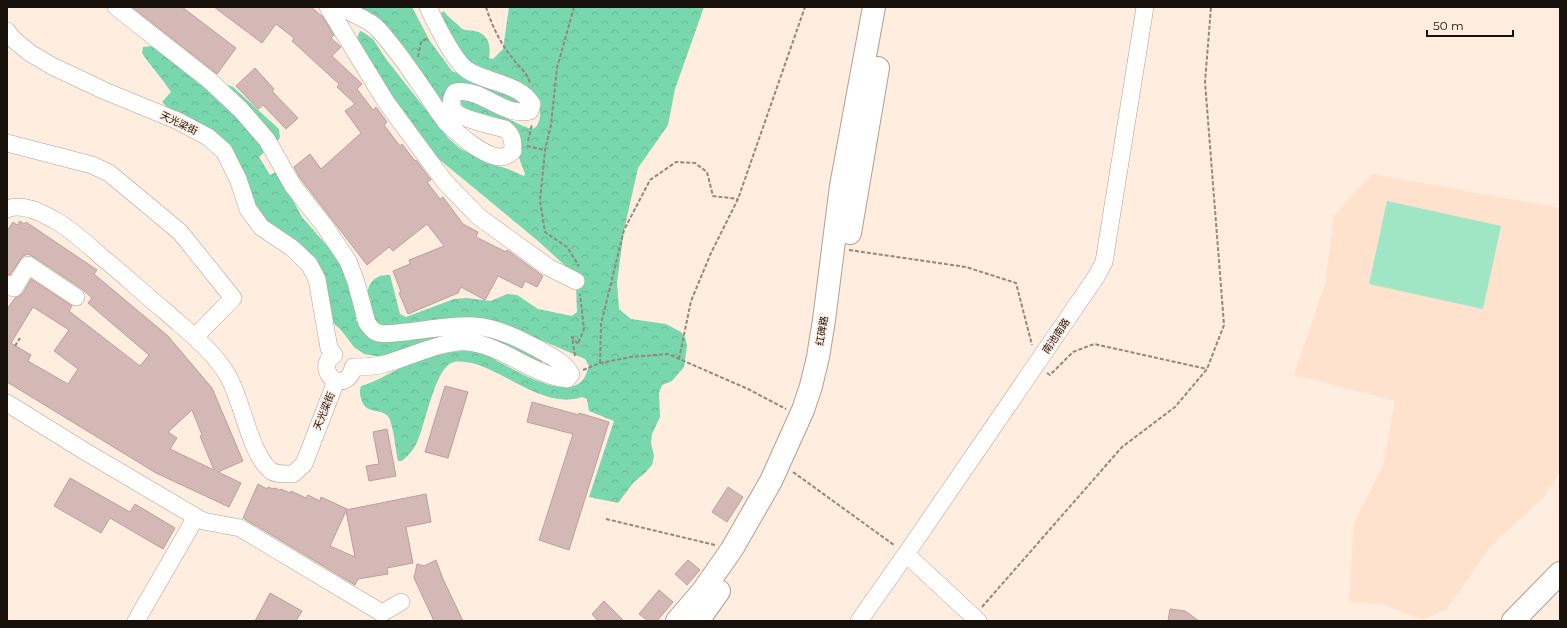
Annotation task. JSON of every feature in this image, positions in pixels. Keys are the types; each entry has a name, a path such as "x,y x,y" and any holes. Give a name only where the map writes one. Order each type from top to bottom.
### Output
{"main road":[{"name":"红碑路","path":"677,621 702,592 732,549 770,481 801,415 811,386 818,357 824,320 841,186 874,7"},
{"path":"698,621 745,554 771,510 792,471 815,416 826,380 848,250 857,185 889,7"},
{"path":"1513,621 1560,572"}],"street":[{"path":"116,7 209,80 241,110 266,140 293,186 326,228 348,261 356,282 367,323 371,329 377,333 389,334 459,326 474,326 493,329 526,342 568,368 571,374 567,379 557,378 536,370 486,346 466,342 451,343 383,365 353,367"},
{"path":"328,7 386,102 445,182 479,217 548,266 576,281"},
{"path":"343,7 376,27 411,72 444,120 468,142 490,154 500,157 508,155 513,151 513,141 510,133 462,116 456,112 452,106 451,98 455,92 463,90 474,93 510,110 522,113 530,111 532,104 527,97 519,92 465,69 440,32 428,7"},
{"name":"南池南路","path":"859,621 1037,364 1096,277 1104,262 1145,7"},
{"name":"天光梁街","path":"7,31 13,39 30,53 52,66 105,91 178,121 208,137 224,151 238,179 248,209 261,228 292,248 309,264 317,279 329,348 334,355 327,361 326,370 328,375 336,381 304,464 293,474 281,475 271,471 262,460 228,376 219,362 195,337 60,222 26,207 12,207 7,209"},
{"path":"7,144 98,167 109,173 180,232 233,298 195,337"},
{"path":"7,284 14,288 28,265 76,297"},
{"path":"334,355 346,355 352,361 353,367 352,374 349,378 336,381"},
{"path":"7,403 86,452 203,521 240,528 382,613 401,602"},
{"path":"136,621 196,517"},
{"path":"906,554 976,618"}],"path":[{"path":"574,7 557,68 550,125 545,150 540,201 545,232 567,247 579,266 576,281 581,298 584,329 578,344 572,336 575,357"},
{"path":"679,359 691,301 711,253 738,199 805,7"},
{"path":"976,618 1122,447 1175,407 1207,369 1224,324 1205,82 1211,7"},
{"path":"411,72 419,56 421,42 440,32"},
{"path":"513,145 545,150"},
{"path":"600,362 601,324 624,230 650,180 676,162 695,163 707,172 713,196 738,199"},
{"path":"848,250 966,268 1016,283 1037,364 1050,375 1073,352 1094,344 1207,369"},
{"path":"15,346 20,338"},
{"path":"579,368 581,371 600,362 632,357 668,354 748,389 784,408 801,415"},
{"path":"792,471 906,554"},
{"path":"606,519 732,549"}],"shaded area":[{"path":"1372,174 1560,208 1560,471 1545,496 1490,547 1447,609 1423,620 1385,605 1349,602 1354,523 1383,466 1395,401 1294,375 1325,284 1334,215"}],"green space":[{"path":"350,7 412,7 430,41 452,71 519,100 519,102 516,103 464,85 449,88 444,94 443,105"},
{"path":"509,7 704,7 675,89 668,125 638,168 624,230 617,283 619,309 631,319 666,324 681,332 685,337 687,346 684,367 672,381 662,385 659,393 660,417 652,434 651,443 654,456 652,465 634,482 618,503 589,497 614,421 589,411 587,399 582,397 565,400 549,397 532,391 484,367 469,362 454,362 448,365 437,383 416,444 402,461 398,461 389,418 383,413 367,408 364,405 360,395 361,386 420,360 451,352 471,351 482,353 538,381 560,387 570,387 578,384 584,378 589,366 585,359 496,321 484,320 388,328 377,322 370,311 368,304 367,297 370,284 374,279 380,276 390,275 400,314 406,317 454,299 467,298 491,301 507,294 517,295 538,309 572,316 577,312 576,287 572,272 538,241 440,160 421,142 358,48 357,38 360,31 373,39 386,59 449,139 461,149 488,163 524,176 525,174 519,158 522,149 520,138 463,107 461,100 470,100 532,129 536,127 540,120 539,109 535,97 470,64 440,21 441,13 444,11 462,29 476,31 485,36 490,50 489,58 493,59 503,49"},
{"path":"151,46 206,82 222,83 233,87 279,129 280,138 259,157 270,175 277,171 302,217 343,264 355,306 356,320 361,328 487,332 543,358 542,362 537,363 487,342 391,356 364,354 354,347 341,330 332,322 329,305 253,204 233,154 170,110 162,102 171,92 142,53 143,47"},
{"path":"1387,201 1501,226 1483,309 1369,284"}],"building":[{"path":"132,7 182,7 236,48 217,74"},
{"path":"214,7 311,7 323,17 334,35 331,38 341,47 332,56 362,84 357,89 373,110 376,107 387,122 384,125 400,146 402,144 415,161 416,160 431,180 427,182 440,199 443,197 463,224 478,232 476,237 506,252 507,250 543,276 537,287 525,281 522,288 498,276 485,300 461,287 458,293 408,314 399,293 401,292 393,271 410,264 409,260 444,246 427,224 393,251 389,247 367,265 300,178 294,167 310,154 321,169 361,133 345,111 355,104 337,87 339,84 292,41 294,38 276,24 262,43"},
{"path":"255,68 274,89 272,91 298,118 286,129 263,105 258,109 236,86"},
{"path":"20,221 24,224 26,222 97,270 94,274 168,336 212,388 243,461 218,472 241,483 229,507 156,473 7,382 7,309 15,298 23,293 31,279 72,306 69,311 140,366 149,355 88,303 92,298 82,289 34,257 28,254 23,256 10,275 7,274 7,231 13,222 17,225","holes":["33,307 69,330 54,351 78,369 68,384 28,361 31,355 11,343","192,410 202,435 200,436 214,470 170,449 177,438 168,432"]},
{"path":"445,386 468,392 448,458 425,452"},
{"path":"532,402 609,422 569,550 539,540 573,434 527,422"},
{"path":"387,429 396,476 369,481 366,466 379,464 373,432"},
{"path":"70,478 130,512 135,504 175,528 163,549 110,518 101,533 54,506"},
{"path":"258,484 267,489 268,487 273,489 281,489 290,493 291,491 306,498 308,495 320,501 321,497 347,509 346,510 426,494 431,522 406,527 413,563 387,568 388,574 358,579 355,585 243,518","holes":["346,511 355,557 330,546"]},
{"path":"728,487 743,497 727,522 712,512"},
{"path":"436,560 443,579 463,621 434,621 414,578 417,564 424,566"},
{"path":"688,560 700,570 687,585 675,574"},
{"path":"659,590 673,602 657,621 648,621 639,614"},
{"path":"270,593 302,611 296,621 255,621"},
{"path":"604,601 624,621 598,621 592,614"},
{"path":"1170,609 1185,611 1199,621 1168,621"}]}
